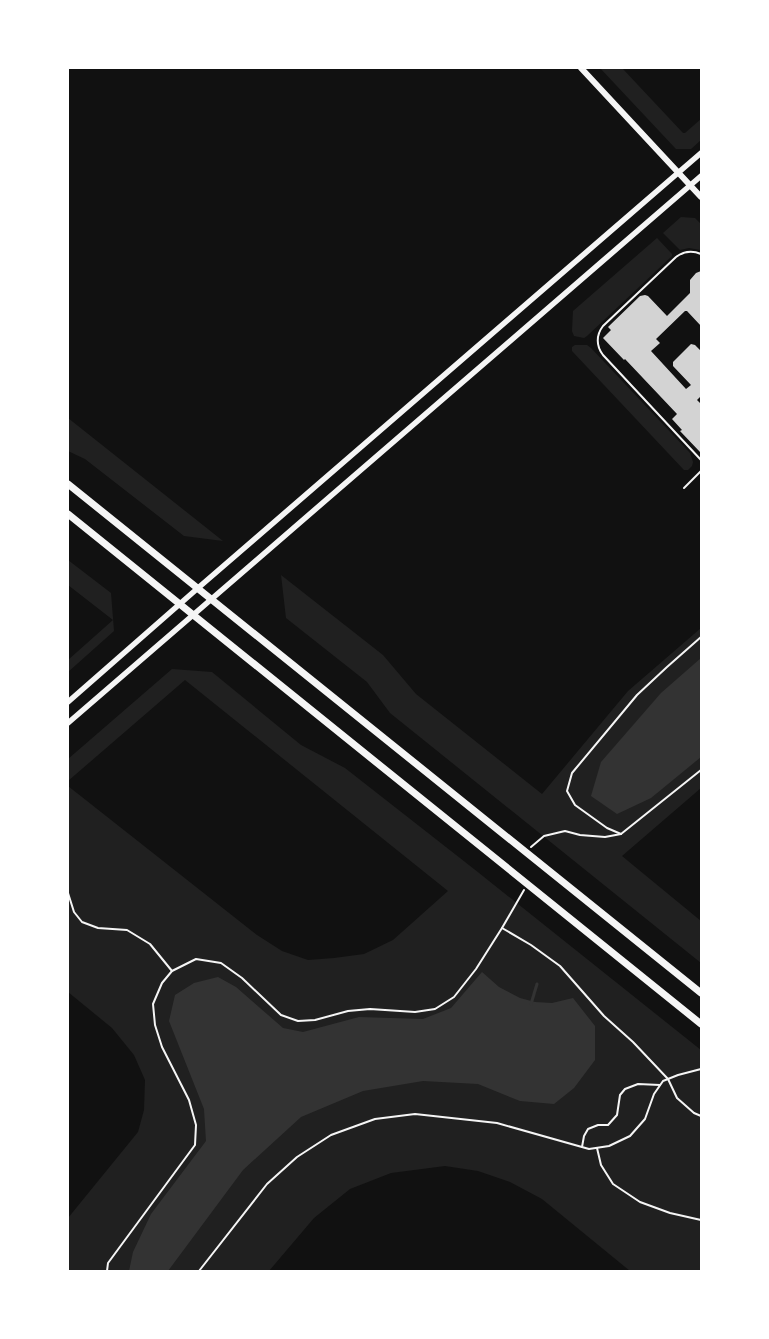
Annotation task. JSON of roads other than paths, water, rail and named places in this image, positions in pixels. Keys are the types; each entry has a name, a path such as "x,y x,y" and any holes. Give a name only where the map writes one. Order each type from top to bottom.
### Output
{"main road":[{"path":"581,68 701,197"},
{"path":"68,484 212,598 701,993"},
{"path":"68,514 701,1024"}],"street":[{"path":"68,702 701,153"},
{"path":"68,723 701,176"}],"lane":[{"path":"701,254 688,251 676,257 603,326 599,331 598,340 599,348 603,355 701,460"},
{"path":"684,488 701,471"}],"waterway":[{"path":"531,1004 537,984"}]}
